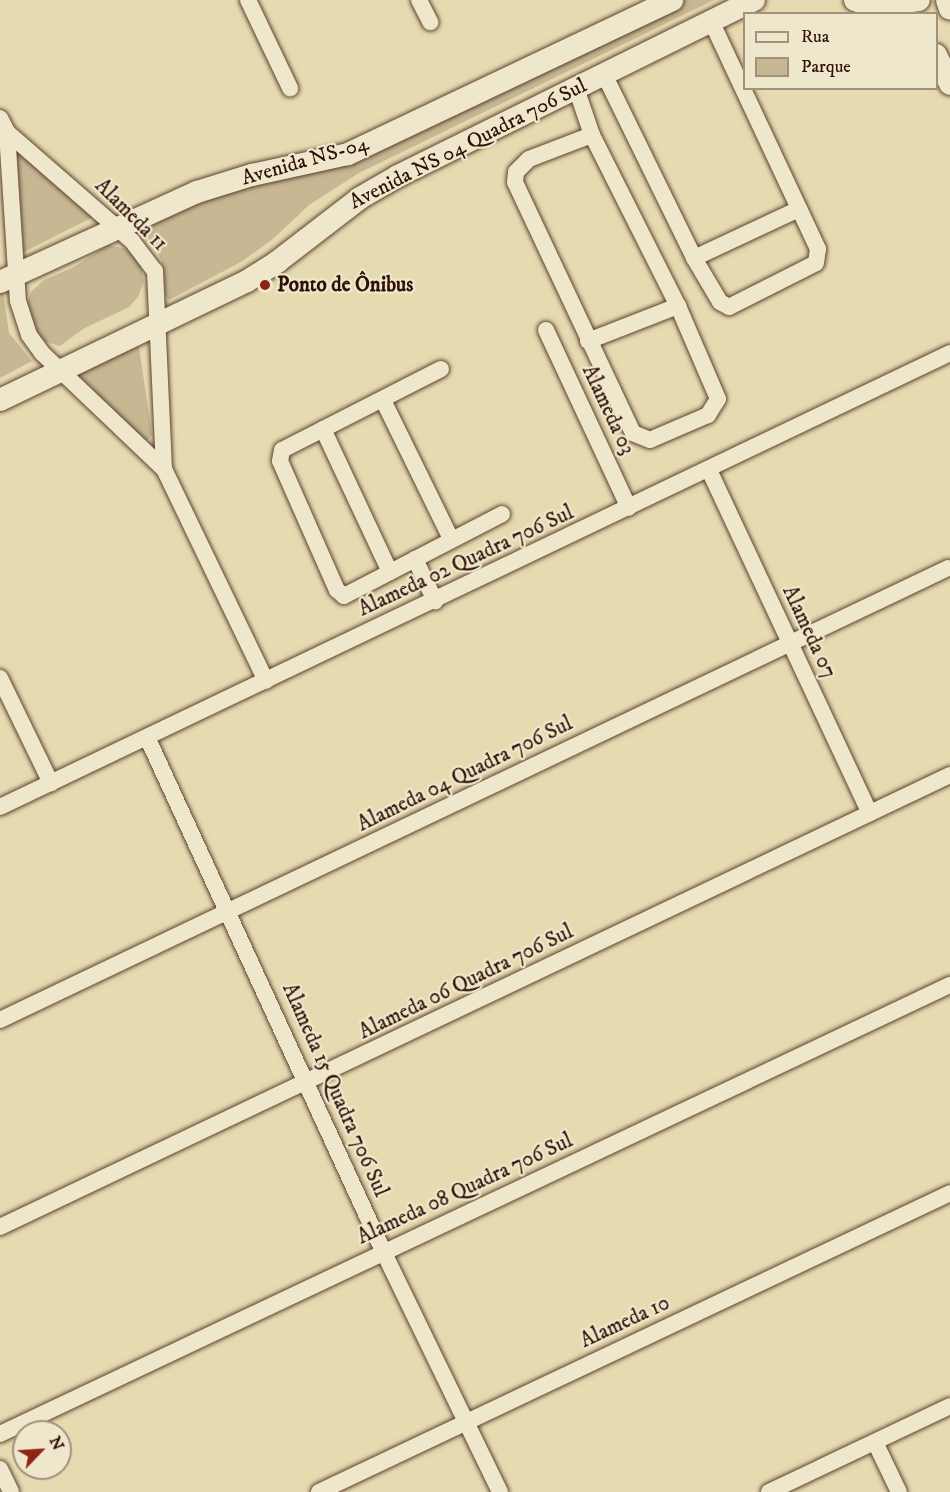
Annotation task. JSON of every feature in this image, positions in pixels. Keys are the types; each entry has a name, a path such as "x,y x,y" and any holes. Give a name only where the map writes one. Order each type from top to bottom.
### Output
{"street":[{"path":"248,0 291,88"},
{"path":"419,0 430,22"},
{"name":"Avenida NS-04","path":"7,279 197,192 252,175 348,153 672,0"},
{"name":"Avenida NS 04 Quadra 706 Sul","path":"0,400 61,372 277,262 325,222 398,176 753,0"},
{"path":"871,6 919,0"},
{"path":"947,0 950,9"},
{"path":"711,21 743,89"},
{"path":"938,59 950,84"},
{"path":"604,74 694,258 720,302 729,307 816,263 818,249 743,90"},
{"path":"576,88 592,135 678,306 718,399 708,415 650,440 633,433 515,182 516,172 529,159 592,135"},
{"name":"Alameda 11","path":"3,125 117,227 155,271 159,292 157,324 164,469"},
{"name":"Alameda 11","path":"3,125 7,279 28,335 61,372 164,469 266,681"},
{"path":"694,258 799,209"},
{"path":"588,341 678,306"},
{"name":"Alameda 03","path":"546,330 629,508"},
{"name":"Alameda 02 Quadra 706 Sul","path":"0,807 950,353"},
{"path":"441,369 282,450 280,461 337,590 349,595 502,514"},
{"path":"382,400 451,539"},
{"path":"323,429 390,572"},
{"name":"Alameda 07","path":"709,470 870,813"},
{"path":"415,559 435,601"},
{"name":"Alameda 04 Quadra 706 Sul","path":"0,1020 948,568"},
{"path":"0,678 51,783"},
{"name":"Alameda 15 Quadra 706 Sul","path":"147,737 384,1252 500,1492"},
{"name":"Alameda 06 Quadra 706 Sul","path":"0,1227 308,1083 950,775"},
{"name":"Alameda 08 Quadra 706 Sul","path":"0,1434 949,987"},
{"name":"Alameda 10","path":"319,1492 950,1193"},
{"path":"769,1492 950,1406"},
{"path":"875,1442 899,1492"},
{"path":"0,1469 11,1492"}],"green space":[{"path":"683,0 714,0 359,173 309,205 273,239 241,262 169,300 165,295 162,262 156,248 137,227 206,196 287,177"},
{"path":"9,135 95,216 18,255"},
{"path":"108,245 127,249 140,263 144,281 138,297 129,307 83,329 60,346 43,341 31,328 25,311 31,292 44,280 72,268"},
{"path":"3,292 9,333 32,361 0,378 0,294"},
{"path":"138,341 152,434 148,440 140,440 75,371"}],"place":[{"name":"Ponto de Ônibus","path":"265,285"}]}
